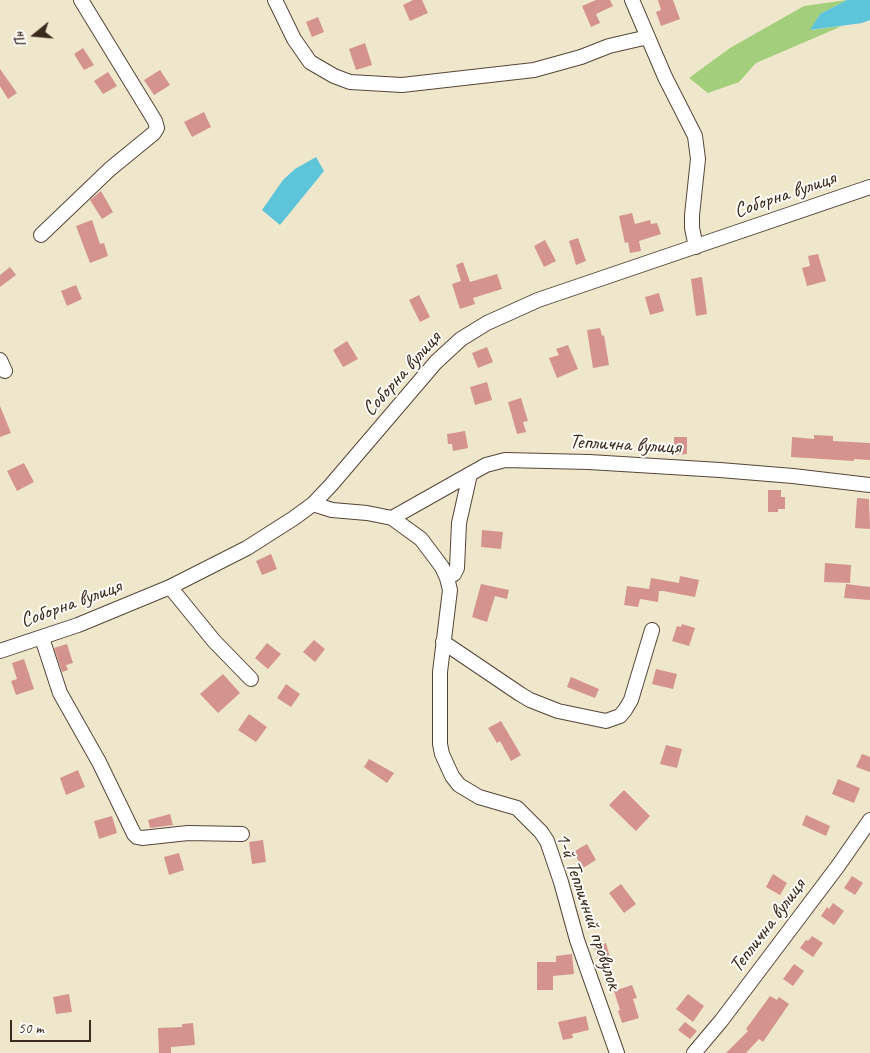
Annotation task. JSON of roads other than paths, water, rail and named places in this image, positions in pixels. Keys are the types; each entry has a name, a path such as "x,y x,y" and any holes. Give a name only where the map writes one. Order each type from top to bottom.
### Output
{"street":[{"path":"41,235 110,169 154,133 157,128 81,0"},
{"path":"275,0 294,39 310,62 328,73 350,82 402,85 534,70 581,57 608,46 648,37"},
{"path":"632,0 665,77 695,136 698,147 692,215 692,228 696,247"},
{"name":"Соборна вулиця","path":"0,651 78,625 170,587 247,548 294,518 313,504 331,485 436,362 461,339 502,315 538,300 870,187"},
{"name":"Теплична вулиця","path":"392,518 496,461 519,460 729,471 870,484"},
{"path":"447,578 454,574 457,568 459,523 470,474"},
{"name":"1-й Тепличний провулок","path":"313,504 332,510 367,513 392,518 421,539 436,558 447,578 450,596 443,642 439,696 440,744 446,765 452,776 469,792 479,797 517,808 541,832 547,841 561,882 577,940 617,1053"},
{"path":"170,587 214,641 251,679"},
{"path":"443,642 530,700 558,711 606,721 620,716 631,700 652,630"},
{"path":"42,638 60,693 99,762 137,837 188,833 242,834"},
{"name":"Теплична вулиця","path":"694,1053 739,998 870,820"}],"water":[{"path":"847,0 870,0 870,20 862,23 810,30 820,14"},
{"path":"316,157 324,171 280,225 262,210 283,180 295,169"}]}
